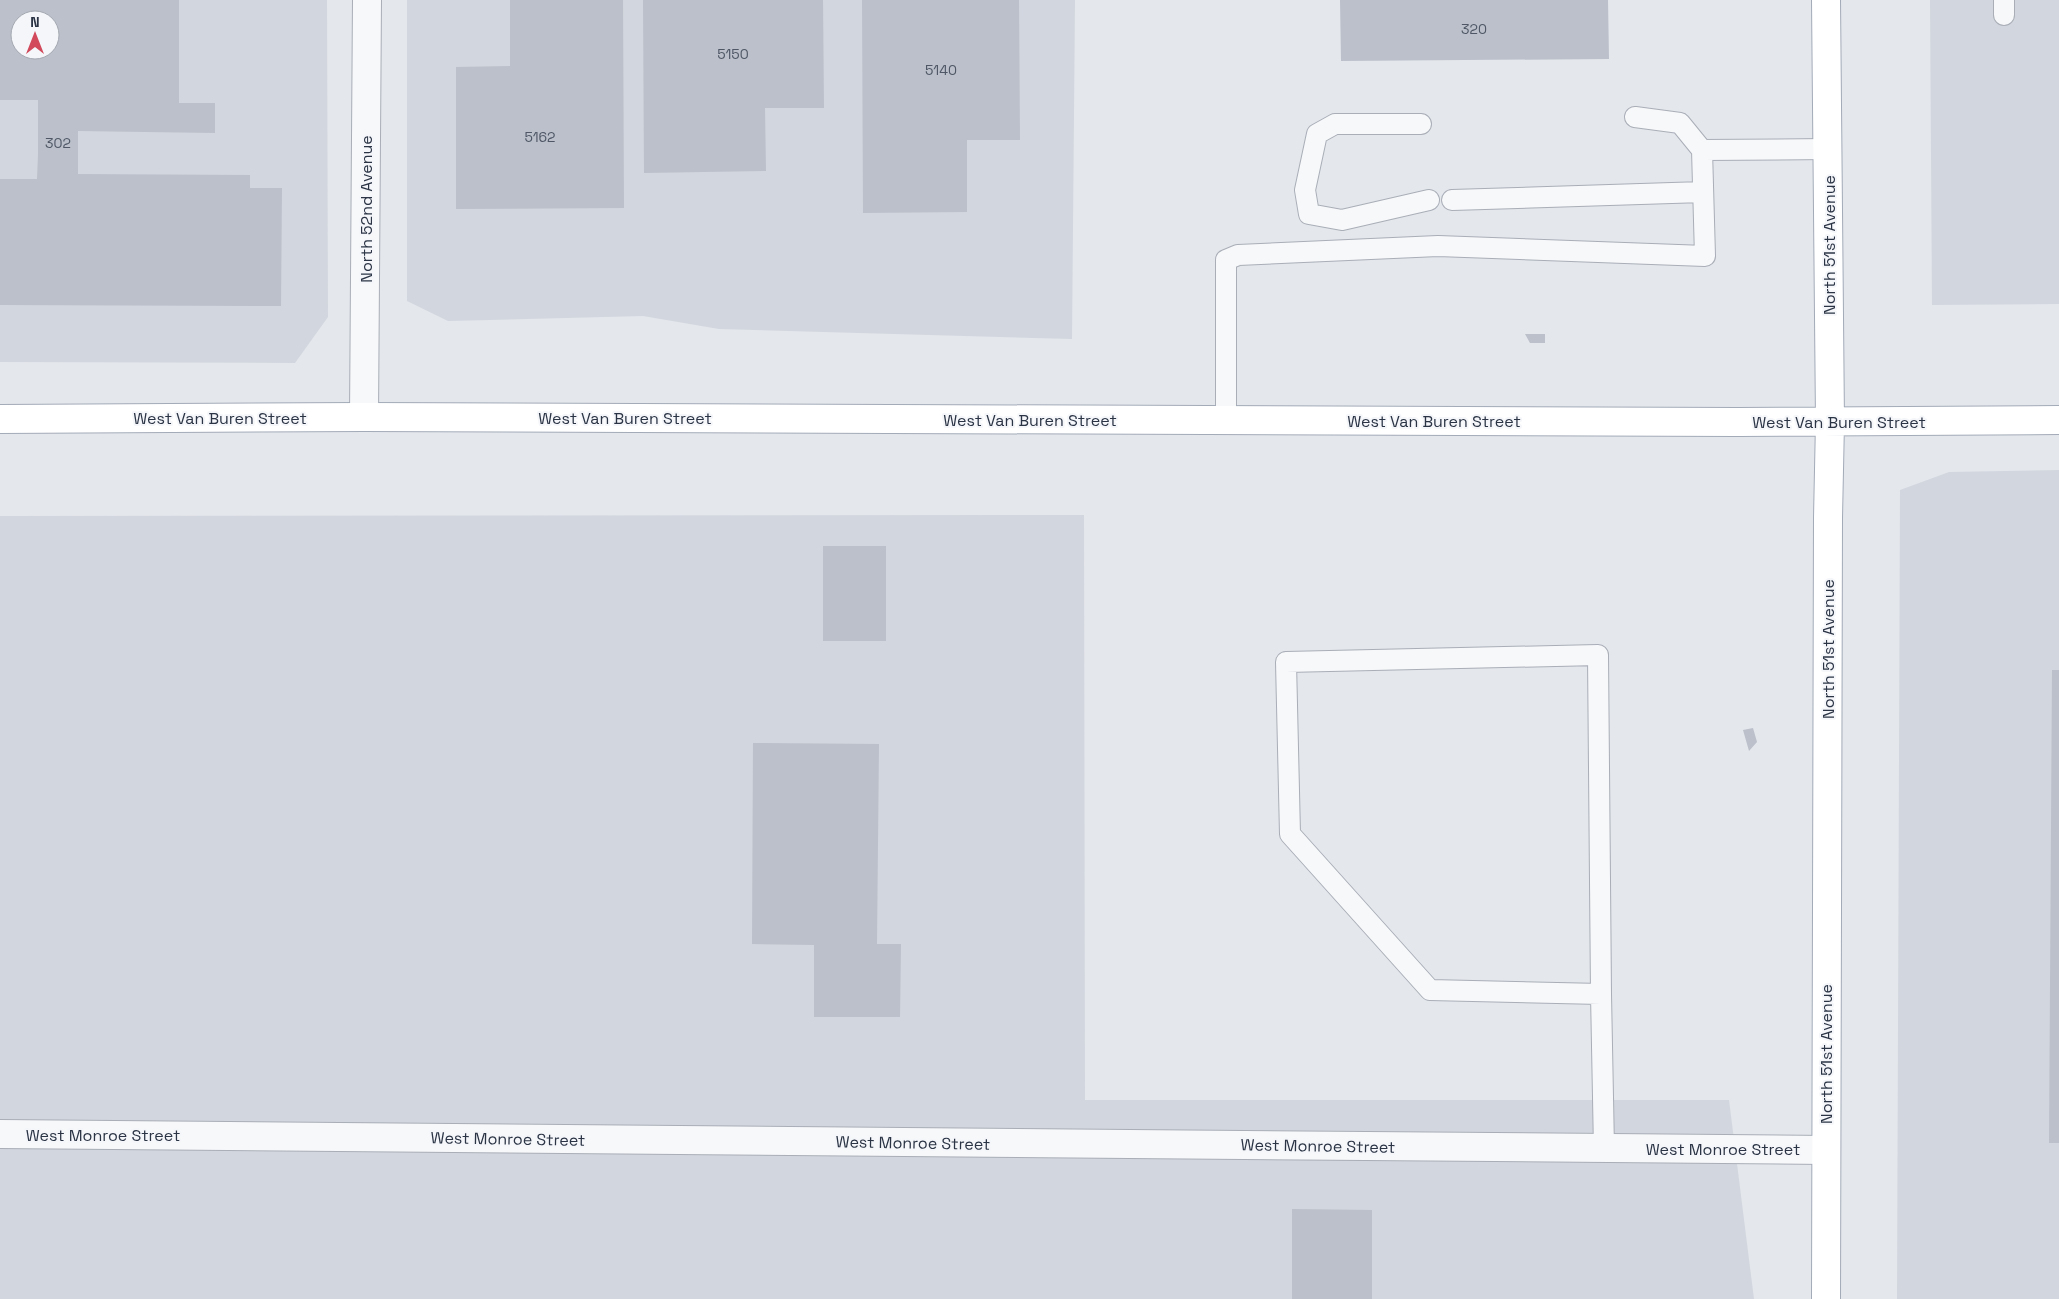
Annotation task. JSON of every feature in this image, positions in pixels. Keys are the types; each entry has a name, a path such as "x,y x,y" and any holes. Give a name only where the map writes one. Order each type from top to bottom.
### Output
{"main road":[{"name":"North 51st Avenue","path":"1826,0 1830,422 1828,518 1826,1299"},
{"name":"West Van Buren Street","path":"0,419 364,417 1830,422 2059,420"}],"street":[{"name":"North 52nd Avenue","path":"364,417 367,0"},
{"name":"West Monroe Street","path":"0,1134 1826,1150"}],"lane":[{"path":"1226,420 1226,260 1238,255 1438,246 1705,256 1702,150 1680,123 1635,117"},
{"path":"1421,124 1335,124 1317,134 1305,190 1308,214 1342,220 1429,200"},
{"path":"1702,150 1828,149"},
{"path":"1452,200 1703,192"},
{"path":"1601,994 1430,990 1290,834 1286,662 1598,655 1604,1149"}],"shaded area":[{"path":"0,0 327,0 328,317 295,363 0,362"},
{"path":"407,0 1075,0 1072,339 719,329 643,316 448,321 407,301"},
{"path":"1930,0 2059,0 2059,304 1932,305"},
{"path":"2059,470 2059,1299 1897,1299 1900,490 1949,472"},
{"path":"1084,515 1085,1100 1729,1100 1754,1299 0,1299 0,516"}],"building":[{"path":"0,0 179,0 179,103 215,103 215,133 78,131 78,174 250,175 250,188 282,188 281,306 0,305 0,179 37,179 38,100 0,100"},
{"path":"510,0 623,0 624,208 456,209 456,67 510,66"},
{"path":"643,0 823,0 824,108 765,108 766,171 644,173"},
{"path":"862,0 1019,0 1020,140 967,140 967,212 863,213"},
{"path":"1340,0 1608,0 1609,59 1341,61"},
{"path":"1525,334 1545,334 1545,343 1530,343"},
{"path":"823,546 886,546 886,641 823,641"},
{"path":"2052,670 2059,670 2059,1143 2049,1143"},
{"path":"1753,728 1757,742 1749,751 1743,730"},
{"path":"753,743 879,744 877,944 901,944 900,1017 814,1017 814,945 752,944"},
{"path":"1292,1209 1372,1210 1372,1299 1292,1299"}]}
